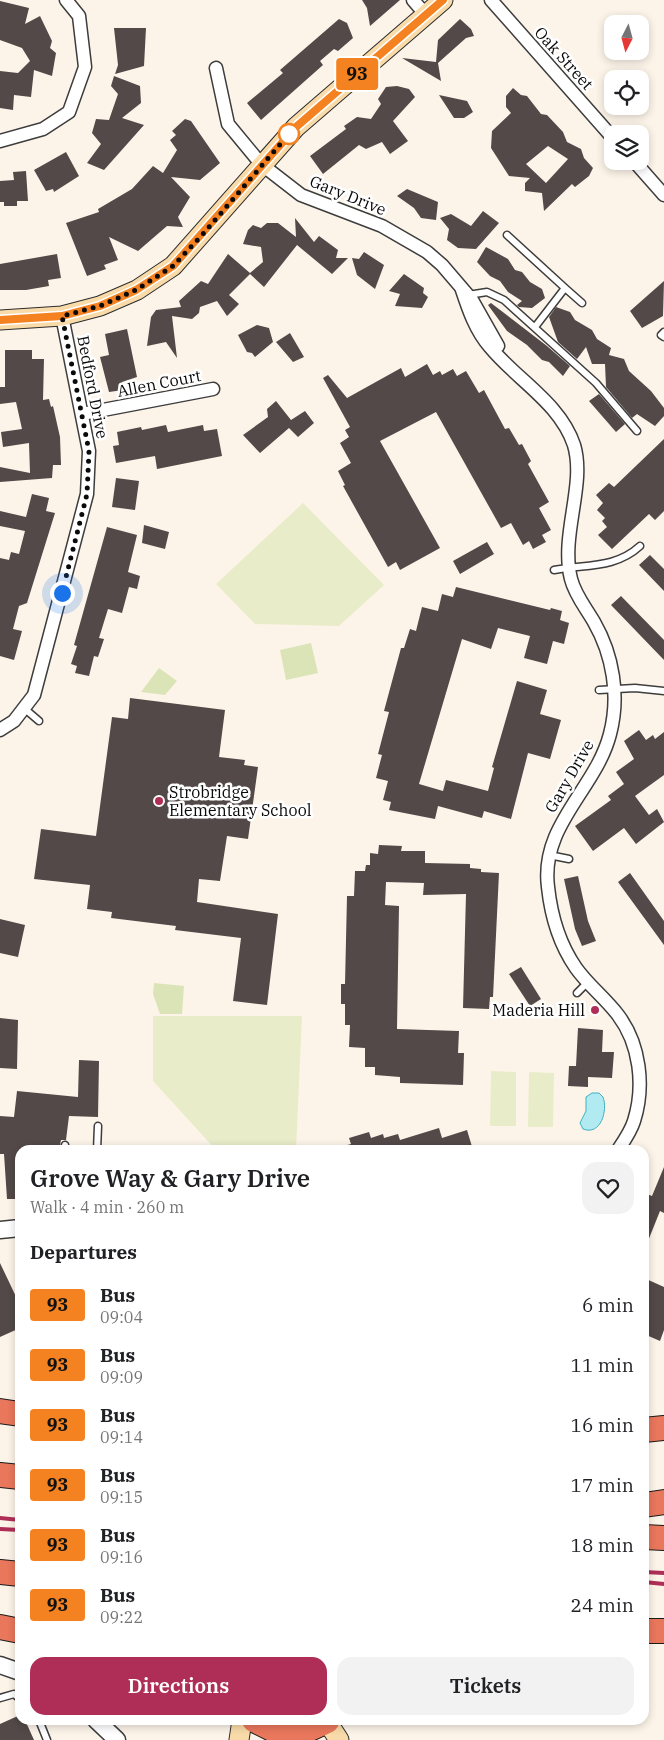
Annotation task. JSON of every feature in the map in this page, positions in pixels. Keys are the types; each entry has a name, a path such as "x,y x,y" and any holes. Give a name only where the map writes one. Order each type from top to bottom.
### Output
{"highway":[{"path":"0,1411 15,1413"},
{"path":"649,1430 664,1428"},
{"path":"0,1475 15,1476"},
{"path":"649,1504 664,1502"},
{"path":"649,1512 664,1513"},
{"path":"649,1537 664,1538"},
{"path":"0,1572 15,1574"},
{"path":"0,1627 15,1630"},
{"path":"649,1631 664,1631"},
{"path":"264,1725 272,1729 300,1733 331,1727"}],"main road":[{"path":"0,320 62,316 100,306 129,293 173,266 203,234 261,164 296,127 443,0"},
{"path":"239,1740 241,1725"}],"street":[{"path":"0,141 43,130 69,112 85,66 79,16 66,0"},
{"path":"413,0 426,15"},
{"name":"Oak Street","path":"491,0 604,128"},
{"name":"Gary Drive","path":"216,68 228,124 261,164 301,195 382,226 427,252 464,291 481,335 505,362 555,411 573,444 578,462 570,524 570,567 576,592 606,646 611,662 614,689 613,722 606,748 591,777 556,831 549,855 547,885 557,928 567,954 588,982 618,1015 630,1033 638,1064 640,1082 634,1122 621,1145"},
{"path":"642,170 664,195"},
{"name":"Bedford Drive","path":"0,730 14,721 34,695 87,494 89,451 62,316"},
{"name":"Allen Court","path":"82,414 213,389"},
{"path":"0,1230 15,1228"},
{"path":"0,1664 15,1670"},
{"path":"101,1725 117,1740"}],"lane":[{"path":"507,235 582,303"},
{"path":"535,327 565,288"},
{"path":"464,291 487,292 504,300 596,383 637,431"},
{"path":"664,332 662,334 664,337"},
{"path":"554,570 612,563 630,555 640,546"},
{"path":"598,690 635,688 664,691"},
{"path":"25,709 39,721"},
{"path":"549,855 569,859"},
{"path":"577,993 588,982"},
{"path":"97,1145 98,1126"},
{"path":"0,1698 15,1695"},
{"path":"41,1725 47,1740"}],"green space":[{"path":"303,503 384,585 339,626 255,624 216,584"},
{"path":"311,643 318,673 286,680 280,650"},
{"path":"159,668 177,681 165,695 141,692"},
{"path":"154,983 184,986 182,1014 160,1014 153,994"},
{"path":"153,1016 302,1016 296,1145 211,1145 153,1081"},
{"path":"491,1071 516,1072 516,1126 490,1126"},
{"path":"529,1072 554,1073 553,1127 528,1127"}],"water":[{"path":"592,1093 599,1093 603,1097 605,1108 599,1125 589,1130 583,1129 580,1123 586,1111 586,1097"}],"building":[{"path":"362,0 400,0 370,26 367,8"},
{"path":"0,1 29,8 25,24 40,16 52,41 50,48 56,53 52,76 34,70 31,97 14,95 13,110 0,108 0,71 18,73 30,61 22,48 0,40"},
{"path":"339,19 347,23 353,38 338,51 334,49 320,61 323,65 261,120 247,103 283,73 280,70"},
{"path":"460,19 471,29 474,36 466,38 438,63 441,81 402,58 436,62 438,40"},
{"path":"114,28 146,28 144,66 115,74 118,65"},
{"path":"114,76 140,86 141,103 122,118 144,125 104,170 87,163 101,144 92,133 96,119 109,120 118,94 111,86"},
{"path":"397,86 409,89 415,97 393,121 408,141 390,154 382,142 366,149 359,145 323,174 310,156 346,129 344,126 357,117 371,119 381,104 378,99 386,87"},
{"path":"513,88 521,95 527,96 541,114 547,115 563,132 567,142 581,149 584,158 593,168 589,176 575,187 572,184 544,211 542,193 525,191 525,183 530,178 509,176 491,148 492,131 511,113 506,107 506,96","holes":["548,146 568,159 546,183 526,164"]},
{"path":"439,95 467,101 473,112 464,118 454,118"},
{"path":"185,119 191,121 220,163 200,180 171,177 190,197 178,217 183,227 167,226 138,251 109,237 118,260 104,265 106,269 87,276 66,223 99,212 98,209 132,189 153,166 163,173 177,150 170,140 176,135 172,131"},
{"path":"66,152 79,176 54,192 53,189 46,191 34,170"},
{"path":"26,171 28,201 17,201 17,206 4,206 4,202 0,202 0,181 14,180 13,172"},
{"path":"407,189 438,202 436,220 421,218 414,208 397,196"},
{"path":"483,211 499,223 476,249 458,248 447,240 449,229 440,218 451,214 471,226"},
{"path":"295,218 314,242 319,236 338,250 336,258 348,258 332,274 297,245 264,287 250,274 229,295 239,304 227,316 217,301 200,307 199,313 192,319 172,316 177,358 166,342 147,346 151,317 156,310 181,307 179,301 201,281 208,284 228,254 250,273 263,262 261,247 243,244 248,230 253,225 261,228 267,223 278,223 296,237"},
{"path":"486,247 508,259 515,270 522,272 530,282 542,289 545,298 532,308 519,307 517,305 522,301 508,292 500,281 490,276 477,262"},
{"path":"364,252 384,265 375,289 357,275 352,258 359,259"},
{"path":"57,254 61,278 48,280 49,286 26,290 0,290 0,264"},
{"path":"404,274 424,288 423,293 428,297 422,308 395,306 400,294 389,291"},
{"path":"664,281 663,316 642,328 630,311"},
{"path":"491,303 570,366 563,376 549,362 542,360 527,345 507,331 488,305"},
{"path":"556,307 570,312 575,320 592,330 597,339 611,348 609,355 624,359 629,371 651,391 664,408 664,416 655,426 637,414 632,418 606,387 605,364 592,364 586,347 577,359 558,342 549,317"},
{"path":"257,325 269,328 273,342 255,357 252,353 247,352 238,335"},
{"path":"127,329 137,377 122,382 123,390 109,392 100,357 109,355 105,334"},
{"path":"290,333 304,357 293,362 276,342"},
{"path":"5,350 32,350 32,359 44,359 43,400 49,399 51,407 53,406 60,437 61,465 53,465 52,478 0,482 0,467 30,473 29,443 3,447 1,432 22,429 16,402 0,404 0,387 5,387"},
{"path":"427,364 433,375 440,371 442,375 453,369 457,376 466,371 479,393 484,390 505,429 509,428 519,445 522,444 531,461 528,464 549,502 539,508 551,530 542,535 546,542 533,549 529,541 523,545 511,523 501,528 436,412 380,441 440,548 400,570 396,562 388,567 343,486 345,485 338,471 351,463 340,443 349,437 345,430 350,427 323,378 328,375 347,398 401,368 405,377"},
{"path":"599,394 625,424 616,432 589,401"},
{"path":"276,401 291,420 305,411 314,423 298,437 289,428 260,453 243,435 268,417 267,409"},
{"path":"166,425 168,432 203,425 204,431 217,429 222,456 157,469 155,456 116,463 113,446 119,445 117,432 141,427 142,430"},
{"path":"664,439 664,511 655,520 649,514 612,549 598,535 607,527 602,521 605,518 597,510 603,503 596,495 609,483 614,487"},
{"path":"116,478 139,481 135,510 112,507"},
{"path":"32,494 49,498 46,511 55,513 27,603 19,606 13,629 22,631 14,660 0,656 0,558 9,560 11,552 19,554 25,531 0,526 0,511 26,517"},
{"path":"144,525 169,532 165,549 142,543"},
{"path":"107,527 137,535 128,572 140,576 137,589 129,587 122,613 108,609 99,638 104,639 98,657 94,656 89,676 75,673 77,666 71,664 77,646 74,645"},
{"path":"487,542 494,554 460,574 453,561"},
{"path":"650,555 664,569 664,591 639,565"},
{"path":"456,587 550,610 551,608 562,611 560,620 569,623 564,644 553,641 547,664 524,658 530,636 498,628 491,649 462,639 419,784 443,791 446,780 488,791 494,768 492,767 517,681 547,690 540,714 561,720 550,759 528,753 511,819 484,811 482,818 438,806 435,819 389,810 391,802 383,800 388,781 376,778 382,755 378,754 389,712 384,711 401,648 404,648 410,629 416,631 422,607 438,611 442,594 453,597"},
{"path":"621,596 664,640 664,660 611,605"},
{"path":"130,698 225,710 219,757 245,760 244,765 258,767 248,839 227,836 220,881 199,879 197,902 278,914 267,1005 233,1001 241,938 175,930 176,926 111,918 112,912 87,909 90,885 34,879 41,829 96,836 112,717 128,719"},
{"path":"639,730 646,740 653,735 655,739 664,732 664,775 635,796 649,815 657,809 664,822 636,844 624,828 593,851 575,826 611,800 608,796 624,784 616,772 634,759 624,741"},
{"path":"379,845 402,846 401,851 425,851 425,863 470,864 470,868 481,869 481,872 499,873 493,997 490,997 489,1009 463,1008 466,894 423,895 424,883 386,882 385,905 399,906 397,1029 459,1031 458,1053 464,1053 463,1085 400,1083 400,1077 375,1075 375,1067 365,1067 365,1048 349,1047 350,1025 345,1025 345,1004 341,1004 341,984 345,984 347,896 354,896 355,871 365,871 366,865 370,865 370,853 378,854"},
{"path":"630,873 664,921 664,945 618,882"},
{"path":"578,876 588,921 596,941 582,946 575,929 564,879"},
{"path":"0,919 25,925 18,957 0,953"},
{"path":"521,967 541,999 530,1006 509,974"},
{"path":"0,1018 18,1020 17,1069 0,1068"},
{"path":"578,1028 603,1030 602,1052 614,1052 612,1078 588,1077 588,1087 568,1086 569,1066 576,1066"},
{"path":"79,1060 99,1061 98,1117 69,1116 66,1140 61,1140 60,1145 15,1145 15,1199 7,1199 4,1154 0,1154 0,1116 14,1117 17,1091 78,1097"},
{"path":"439,1128 442,1138 467,1130 472,1145 347,1145 351,1144 349,1138 369,1132 371,1138 383,1134 384,1138 398,1134 400,1140"},
{"path":"664,1167 664,1213 660,1211 649,1238 649,1195 652,1196"},
{"path":"0,1263 15,1294 15,1330 0,1337"},
{"path":"649,1280 664,1287 664,1330 660,1341 649,1336"},
{"path":"15,1717 15,1725 27,1725 34,1740 0,1740 0,1724"}],"railway":[{"path":"0,1518 15,1520"},
{"path":"0,1529 15,1530"},
{"path":"649,1572 664,1573"},
{"path":"649,1582 664,1584"}],"bus line":[{"name":"93","path":"0,320 62,316 100,306 136,290 173,266 203,234 261,164 296,127 443,0"}],"place":[{"name":"Strobridge Elementary School","path":"159,801"},
{"name":"Maderia Hill","path":"595,1010"}],"route":[{"path":"62,593 87,494 89,451 62,316 100,306 136,290 173,266 289,134"}]}
